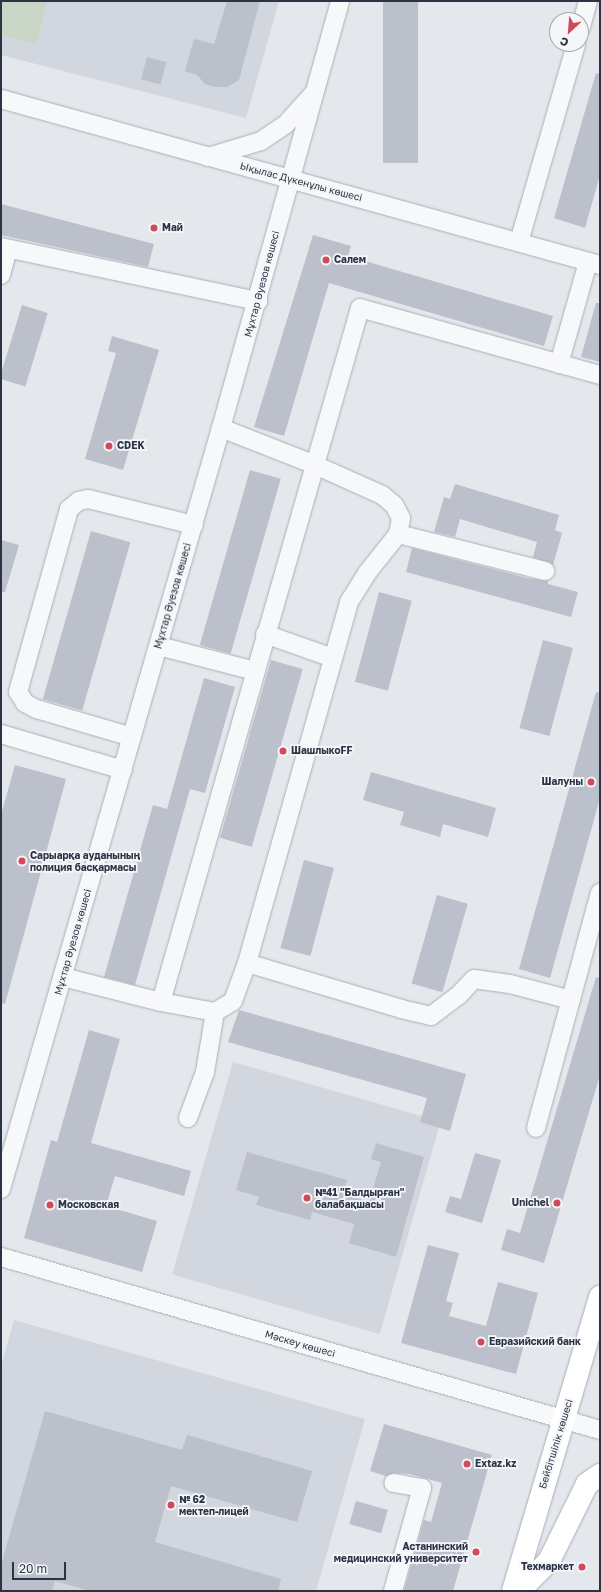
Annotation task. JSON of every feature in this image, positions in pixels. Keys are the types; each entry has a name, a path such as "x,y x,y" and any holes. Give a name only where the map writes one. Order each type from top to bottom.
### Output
{"main road":[{"name":"Бейбітшілік көшесі","path":"512,1591 600,1297"},
{"path":"519,1591 549,1561 587,1484 600,1475"}],"street":[{"name":"Мұхтар Әуезов көшесі","path":"2,1181 63,977 194,525 258,301 290,179 316,91 340,1"},
{"path":"585,12 588,1"},
{"path":"519,242 574,52"},
{"path":"208,157 261,141 286,124 316,91"},
{"name":"Ықылас Дүкенұлы көшесі","path":"1,99 594,264"},
{"path":"1,274 5,248 258,301"},
{"path":"559,364 594,264"},
{"path":"161,1002 313,464 360,308 600,375"},
{"path":"63,977 161,1002 215,1012 233,1001 247,963 349,602 367,572 398,534 401,518 394,505 382,494 313,464 221,428"},
{"path":"132,737 36,709 24,703 18,692 69,508 79,501 88,499 194,525"},
{"path":"398,534 545,571"},
{"path":"265,634 333,658"},
{"path":"159,646 255,671"},
{"path":"1,734 123,770"},
{"path":"536,1128 600,893"},
{"path":"247,963 401,1010 431,1016 458,996 474,979 510,984 571,1000"},
{"path":"188,1118 205,1072 215,1012"},
{"name":"Мәскеу көшесі","path":"1,1257 600,1430"},
{"path":"393,1483 422,1488 393,1591"}],"shaded area":[{"path":"1,1 279,1 246,118 1,55"},
{"name":"№41 \"Балдырған\" балабақшасы","path":"233,1062 441,1122 380,1334 172,1274"},
{"name":"№ 62 мектеп-лицей","path":"14,1320 365,1419 316,1591 1,1591 1,1367"}],"green space":[{"path":"1,1 47,1 36,44 1,35"}],"building":[{"path":"227,1 260,1 239,80 227,87 214,87 205,84 197,75 185,71 194,39 214,44"},
{"path":"383,1 418,1 418,163 383,163"},
{"path":"147,57 166,62 160,84 141,79"},
{"path":"596,73 600,74 600,175 585,228 554,218"},
{"path":"1,204 154,244 148,267 1,235"},
{"path":"313,235 351,246 348,256 553,316 544,346 329,283 284,436 254,427"},
{"path":"596,303 600,303 600,362 581,357"},
{"path":"22,305 48,313 25,387 1,379 1,374"},
{"path":"112,336 159,350 123,470 85,459 116,353 108,351"},
{"path":"250,470 281,479 231,654 200,645"},
{"path":"455,484 559,515 555,530 562,533 553,565 533,557 537,542 460,519 455,537 434,532 444,497 450,499"},
{"path":"91,531 130,542 82,711 43,699"},
{"path":"1,540 19,545 5,592 1,592"},
{"path":"412,548 527,578 548,581 548,584 578,592 571,617 406,572"},
{"path":"379,592 412,601 388,691 355,682"},
{"path":"543,640 573,648 549,736 519,728"},
{"path":"271,660 303,669 252,847 220,838"},
{"path":"204,678 235,687 205,793 190,789 135,985 104,977 153,805 167,809"},
{"path":"596,692 600,693 600,798 550,978 519,969"},
{"name":"Сарыарқа ауданының полиция басқармасы","path":"15,765 66,779 5,1004 1,1003 1,815"},
{"path":"371,772 496,808 488,837 443,824 440,837 400,825 404,812 363,800"},
{"path":"304,860 334,868 310,956 280,948"},
{"path":"437,895 468,904 442,992 412,983"},
{"path":"596,977 600,978 600,1075 544,1263 501,1250 507,1229 520,1233"},
{"path":"239,1010 466,1074 450,1131 420,1122 427,1098 228,1042"},
{"path":"89,1030 120,1039 91,1143 191,1171 184,1196 115,1176 106,1206 157,1221 142,1272 24,1238 51,1140 57,1142"},
{"path":"376,1143 424,1157 396,1257 349,1243 354,1224 312,1212 310,1220 256,1205 259,1197 236,1190 247,1152 347,1180 343,1194 369,1202 381,1162 371,1159"},
{"path":"475,1153 501,1160 482,1223 445,1212 450,1196 461,1199"},
{"path":"428,1245 459,1253 446,1301 453,1303 449,1316 486,1326 498,1282 538,1293 516,1374 401,1343"},
{"path":"45,1411 182,1450 187,1435 312,1471 297,1522 171,1486 155,1542 281,1579 278,1591 90,1591 55,1581 52,1591 1,1591 1,1565"},
{"path":"384,1424 492,1455 453,1591 404,1591 424,1520 431,1522 442,1483 410,1474 394,1473 386,1476 370,1471"},
{"path":"356,1501 388,1510 381,1533 349,1524"}],"place":[{"name":"Май","path":"154,228"},
{"name":"Салем","path":"326,260"},
{"name":"CDEK","path":"109,446"},
{"name":"ШашлыкoFF","path":"283,751"},
{"name":"Шалуны","path":"591,782"},
{"name":"Сарыарқа ауданының полиция басқармасы","path":"22,861"},
{"name":"№41 \"Балдырған\" балабақшасы","path":"307,1198"},
{"name":"Unichel","path":"557,1203"},
{"name":"Московская","path":"50,1205"},
{"name":"Евразийский банк","path":"481,1342"},
{"name":"Extaz.kz","path":"467,1464"},
{"name":"№ 62 мектеп-лицей","path":"171,1505"},
{"name":"Астанинский медицинский университет","path":"476,1552"},
{"name":"Техмаркет","path":"582,1567"}]}
